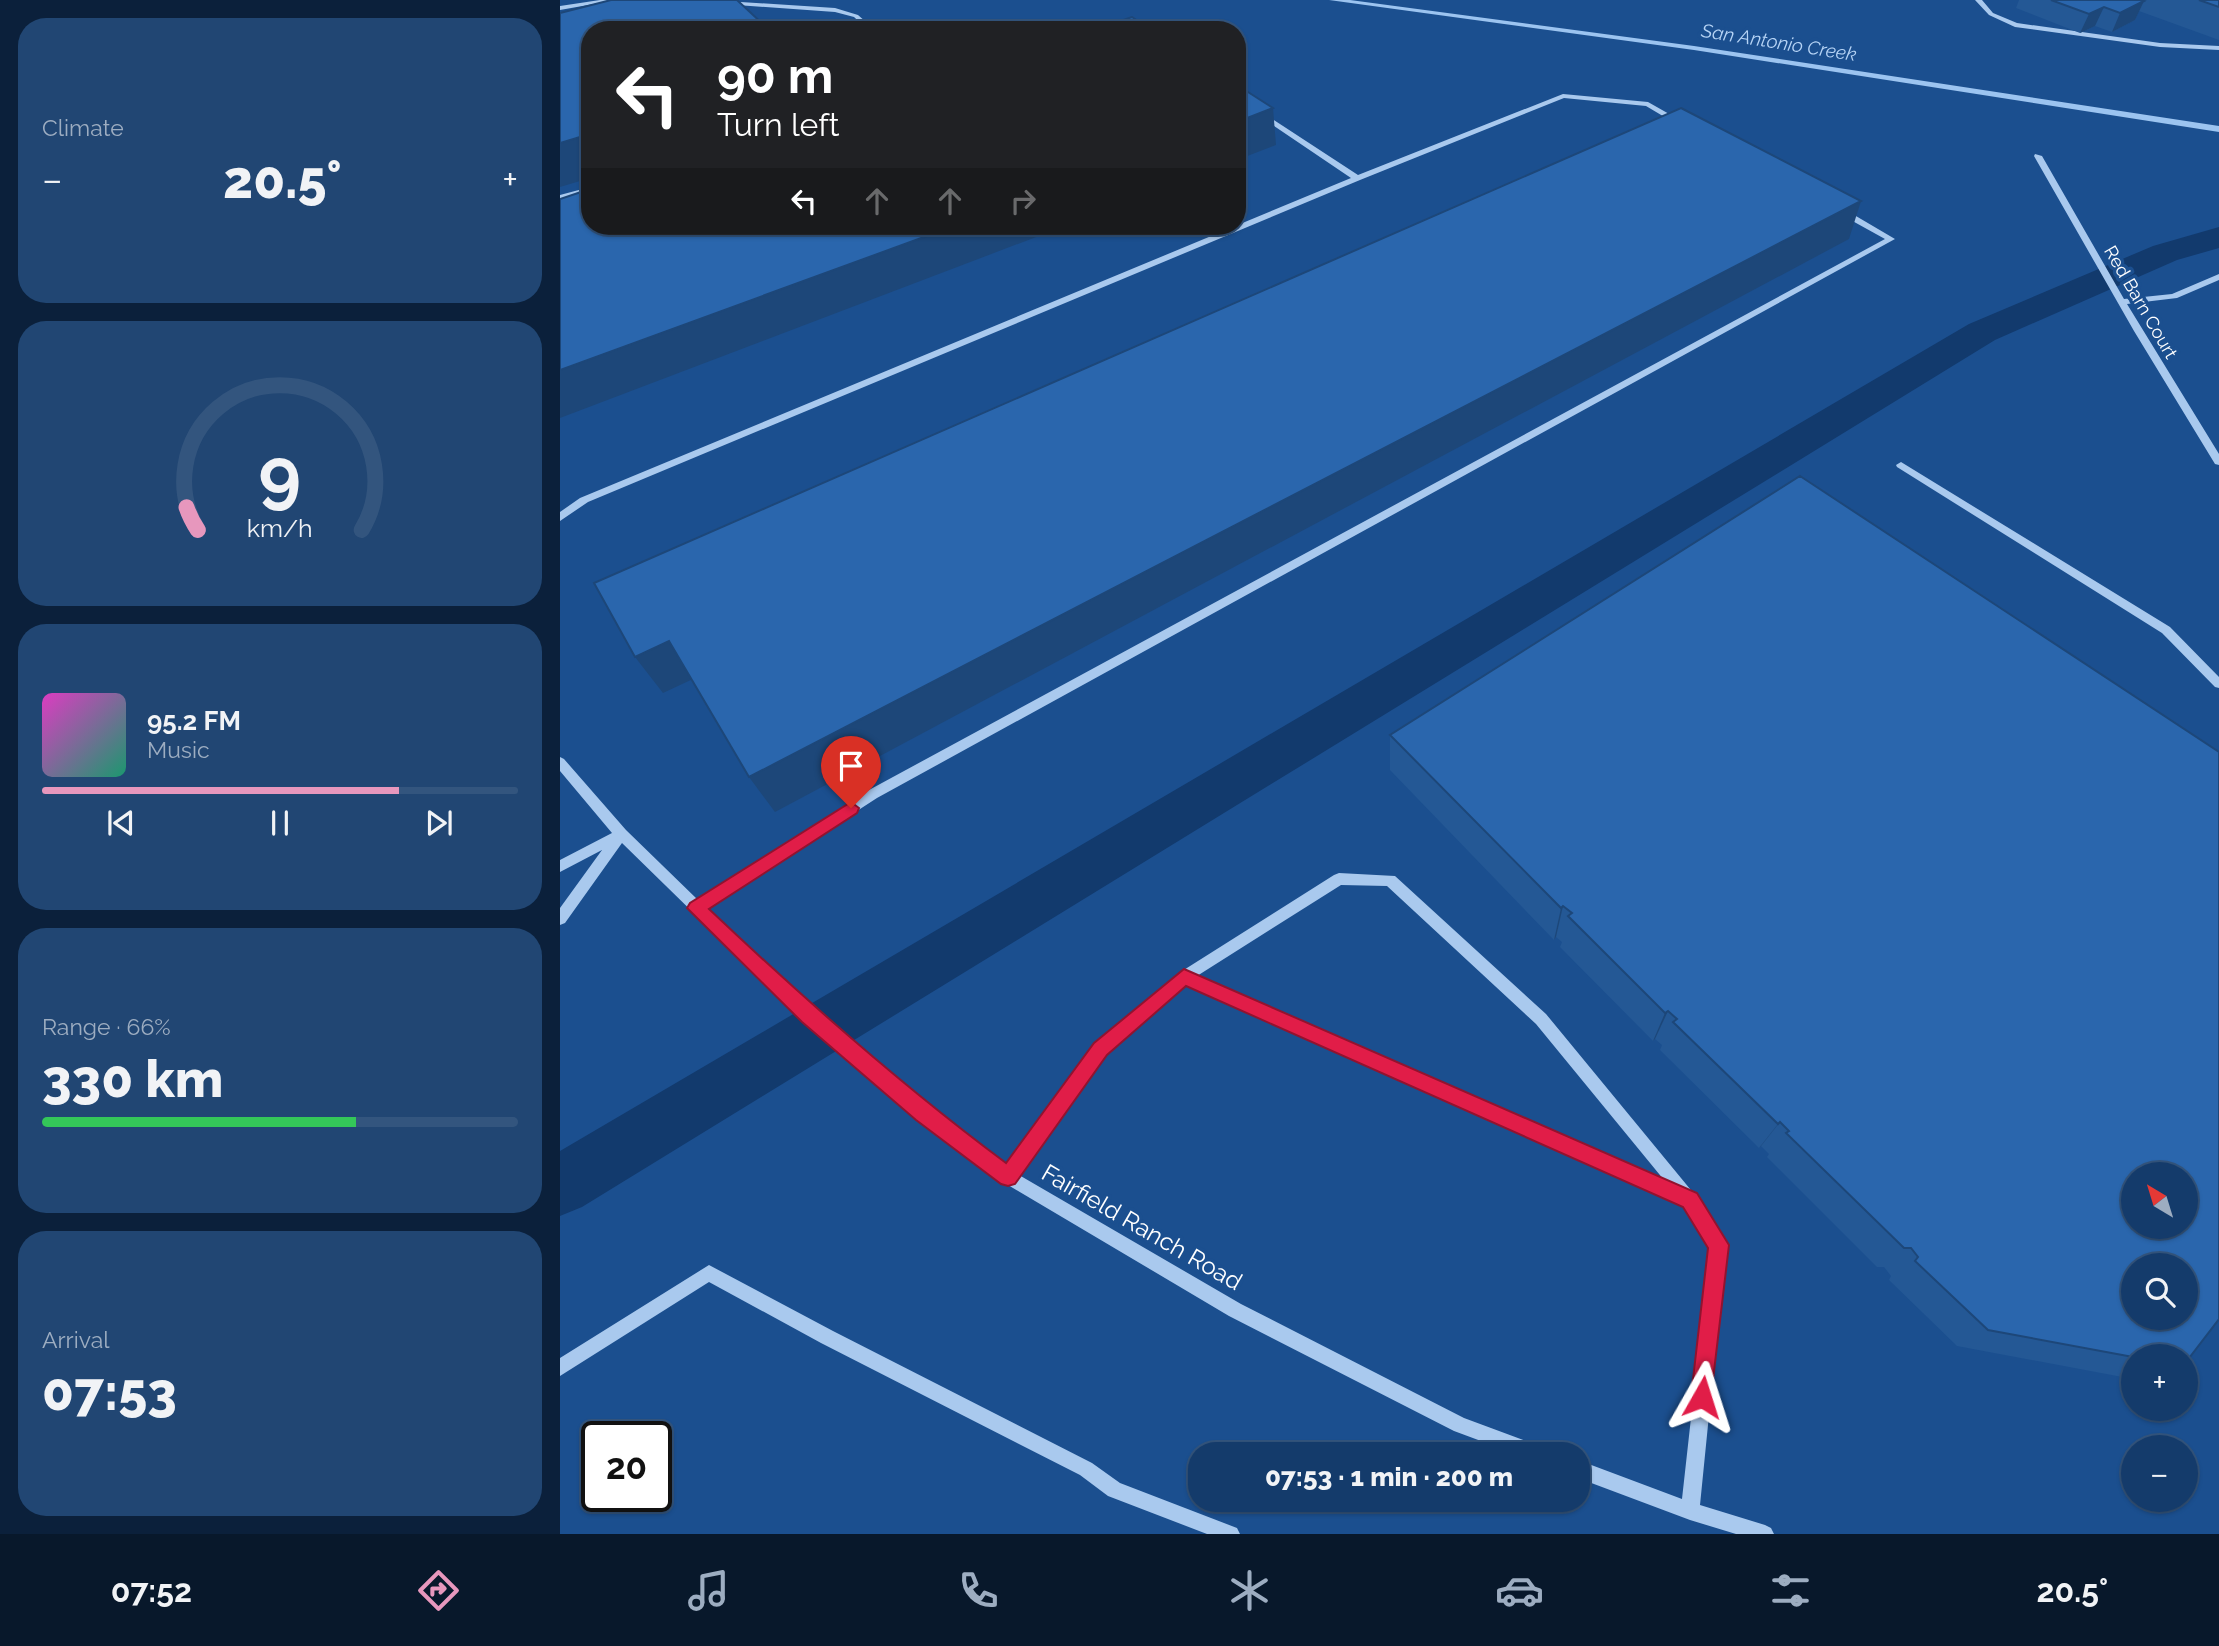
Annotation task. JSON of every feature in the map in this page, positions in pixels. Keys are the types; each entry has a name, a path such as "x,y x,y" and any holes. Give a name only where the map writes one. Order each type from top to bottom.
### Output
{"street":[{"path":"560,8 613,0"},
{"path":"1978,0 1991,14 2015,25 2160,45 2219,48"},
{"path":"713,2 835,10 856,16 862,21"},
{"path":"1246,224 1563,96 1648,104 1696,131"},
{"path":"1246,104 1357,178"},
{"name":"Red Barn Court","path":"2038,156 2138,331 2219,462"},
{"path":"560,198 581,192"},
{"path":"696,908 873,794 1891,239 1830,206"},
{"path":"560,517 584,500 1220,235"},
{"path":"2122,302 2174,296 2219,277"},
{"path":"1901,465 2166,630 2219,684"},
{"name":"Fairfield Ranch Road","path":"560,762 621,834 808,1016 922,1113 1008,1177 1235,1310 1460,1425 1506,1442"},
{"path":"560,866 621,834"},
{"path":"560,919 621,834"},
{"path":"1008,1177 1101,1049 1184,977 1339,879 1390,880 1541,1020 1690,1200 1718,1245 1690,1511"},
{"path":"1184,977 1690,1200"},
{"path":"560,1368 709,1273 1086,1469 1114,1490 1231,1534"},
{"path":"1590,1474 1690,1511 1765,1534"}],"building":[{"path":"611,0 737,0 760,21 581,21 581,137 560,143 560,13"},
{"path":"2051,0 2144,1 2120,13 2104,7 2089,14"},
{"path":"2199,0 2219,0 2219,7"},
{"path":"1132,17 1138,21 1120,21"},
{"path":"1246,91 1273,108 1246,118"},
{"path":"1681,108 1861,201 749,777 669,641 635,657 594,583"},
{"path":"581,192 581,235 929,235 560,370 560,199"},
{"path":"1800,476 2219,752 2219,1319 2198,1346 2198,1344 2121,1344 2121,1355 1988,1330 1915,1261 1918,1257 1911,1248 1904,1248 1786,1133 1789,1131 1780,1122 1778,1124 1673,1022 1677,1019 1668,1011 1665,1013 1568,916 1572,913 1563,906 1561,908 1390,735"}],"waterway":[{"name":"San Antonio Creek","path":"1333,0 1694,48 2219,129"},
{"path":"560,1185 1982,332 2165,253 2219,237"}],"route":[{"path":"851,808 696,908 808,1016 922,1113 1008,1177 1101,1049 1184,977 1690,1200 1718,1245 1702,1397"}]}
